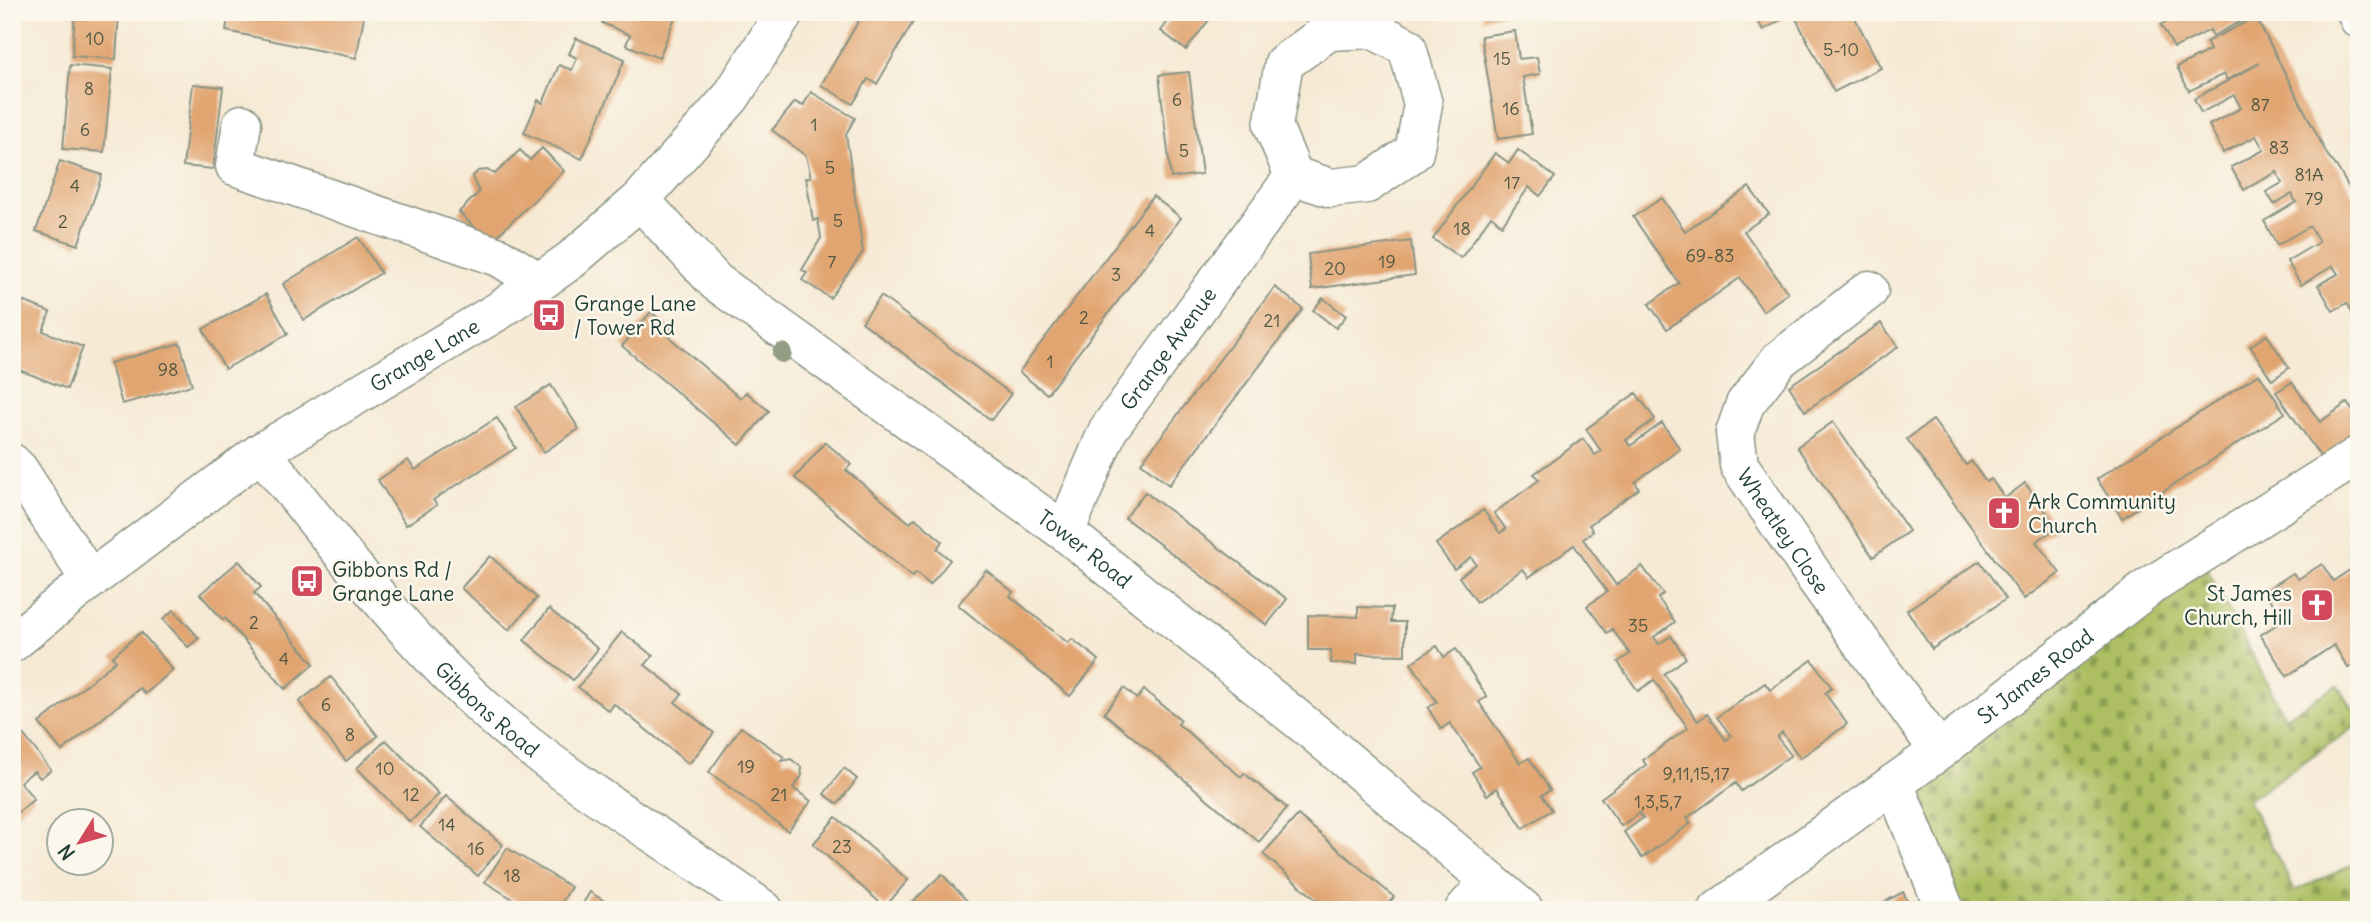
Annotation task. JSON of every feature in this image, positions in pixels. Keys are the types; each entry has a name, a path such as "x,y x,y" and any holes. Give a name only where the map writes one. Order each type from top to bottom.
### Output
{"street":[{"name":"Grange Lane","path":"12,643 90,580 261,452 500,310 571,260 640,200 731,97 785,12"},
{"path":"2356,12 2359,19"},
{"path":"1371,29 1407,47 1423,104 1414,152 1367,184 1331,188 1294,176 1273,126 1284,63 1329,31 1371,29"},
{"path":"242,124 235,166 499,257 539,282"},
{"name":"Grange Avenue","path":"1065,532 1108,430 1294,176"},
{"name":"Tower Road","path":"640,200 716,282 1065,532 1316,734 1524,910"},
{"name":"Wheatley Close","path":"1869,290 1779,360 1745,404 1735,433 1739,466 1816,579 1940,751"},
{"name":"Gibbons Road","path":"261,452 372,588 450,675 523,741 613,807 764,910"},
{"name":"St James Road","path":"1718,910 1940,751 2149,587 2359,456"},
{"path":"12,463 90,580"},
{"path":"1894,783 1945,910"},
{"path":"1464,910 1490,881"}],"green space":[{"path":"2207,569 2285,717 2338,685 2359,719 2359,724 2248,800 2295,891 2359,862 2359,910 1955,910 1914,788 2157,599"}],"building":[{"path":"75,12 119,12 116,59 72,56"},
{"path":"229,12 365,12 356,58 226,31"},
{"path":"606,12 677,12 659,58 626,45 630,35 602,23"},
{"path":"864,12 919,12 877,84 868,79 853,104 821,85"},
{"path":"1175,12 1215,12 1186,50 1161,31"},
{"path":"1482,12 1506,12 1506,13 1483,19"},
{"path":"1753,12 1852,12 1881,68 1834,92 1793,13 1763,30"},
{"path":"2186,12 2259,12 2213,36 2210,30 2174,48 2161,25"},
{"path":"2256,17 2328,156 2359,205 2359,324 2347,303 2333,311 2318,285 2338,274 2333,266 2301,285 2287,261 2319,242 2310,226 2277,245 2264,221 2296,202 2292,194 2274,204 2266,192 2282,183 2277,172 2244,190 2237,178 2231,167 2264,150 2256,136 2223,153 2209,125 2241,108 2234,95 2201,113 2194,99 2260,63 2227,80 2224,74 2189,91 2177,67 2210,50 2206,42"},
{"path":"1515,31 1519,59 1537,57 1540,74 1523,77 1532,134 1498,139 1481,36"},
{"path":"576,38 625,59 582,159 524,133 538,100 543,103 559,65 572,70 577,58 569,54"},
{"path":"70,65 112,69 104,152 63,149"},
{"path":"1189,72 1202,174 1171,178 1159,75"},
{"path":"193,84 223,87 213,169 183,166"},
{"path":"811,92 855,118 846,134 863,252 830,298 802,280 807,273 802,270 821,238 818,219 813,221 806,178 811,177 806,156 772,130 795,102 803,106"},
{"path":"542,148 564,171 490,243 459,212 479,192 472,177 478,171 487,170 495,174 520,150 530,160"},
{"path":"1518,150 1555,177 1540,196 1529,187 1502,225 1491,216 1461,258 1433,239 1495,153 1509,163"},
{"path":"60,161 102,175 78,245 36,231"},
{"path":"1749,187 1769,214 1744,231 1788,293 1763,311 1740,278 1667,329 1649,304 1679,283 1633,217 1662,198 1685,231"},
{"path":"1153,196 1181,218 1047,394 1019,372"},
{"path":"358,237 381,273 304,320 283,284"},
{"path":"1411,241 1415,275 1312,289 1308,254"},
{"path":"1275,287 1303,309 1169,485 1141,463"},
{"path":"266,294 288,334 225,369 203,329"},
{"path":"881,296 1011,394 991,420 862,322"},
{"path":"13,297 50,312 43,331 83,347 67,389 12,367"},
{"path":"1323,298 1346,316 1336,328 1313,310"},
{"path":"651,312 674,331 669,337 733,392 741,398 746,392 769,411 740,445 622,346"},
{"path":"1881,323 1898,347 1805,411 1789,386"},
{"path":"2267,335 2289,368 2272,380 2250,346"},
{"path":"180,343 192,385 122,404 110,363"},
{"path":"2259,374 2285,413 2122,518 2097,479"},
{"path":"2292,382 2320,422 2347,403 2359,420 2359,433 2322,459 2276,392"},
{"path":"551,385 579,429 544,452 516,407"},
{"path":"1636,393 1655,419 1626,440 1630,446 1662,423 1680,449 1635,482 1639,489 1589,525 1593,531 1583,539 1616,585 1642,566 1663,594 1658,598 1675,622 1654,637 1659,644 1671,636 1686,658 1664,674 1698,721 1707,714 1726,740 1731,736 1717,717 1765,683 1770,690 1812,660 1832,688 1825,693 1847,724 1800,758 1782,732 1777,737 1791,755 1741,791 1736,783 1687,818 1691,823 1642,858 1624,832 1643,818 1639,813 1621,826 1601,798 1646,765 1643,760 1688,728 1654,680 1638,691 1618,662 1630,654 1612,629 1607,633 1587,606 1607,592 1574,545 1529,577 1523,569 1477,602 1459,577 1476,564 1471,557 1454,569 1436,544 1483,510 1500,533 1506,529 1494,513 1539,480 1534,474 1583,439 1595,455 1601,451 1586,429"},
{"path":"497,418 516,448 433,500 437,505 406,525 378,480 408,460 415,470"},
{"name":"Ark Community Church","path":"1933,420 1966,465 1971,461 1986,482 1991,479 2005,498 2025,483 2057,527 2036,542 2060,573 2024,599 1907,439"},
{"path":"1833,422 1909,531 1873,557 1797,447"},
{"path":"825,442 851,464 846,470 910,523 915,518 942,541 937,549 950,560 930,585 916,573 912,577 795,478"},
{"path":"1145,492 1287,599 1267,625 1125,518"},
{"path":"490,556 537,598 509,630 461,588"},
{"path":"239,561 261,587 254,593 314,664 285,689 225,618 223,620 200,594"},
{"path":"1980,561 2006,599 1932,649 1907,610"},
{"name":"St James Church, Hill","path":"2322,564 2333,581 2359,564 2359,661 2348,668 2334,645 2287,676 2260,635 2284,620 2265,591 2293,573 2298,579"},
{"path":"986,570 1013,592 1010,596 1068,643 1072,639 1099,660 1070,696 958,605"},
{"path":"1358,607 1392,608 1391,622 1405,622 1405,655 1357,654 1357,664 1331,663 1331,650 1308,650 1308,615 1358,617"},
{"path":"549,609 598,649 573,680 524,640"},
{"path":"174,610 199,638 188,647 163,619"},
{"path":"141,632 173,670 145,694 140,688 62,751 39,723 116,661 112,657"},
{"path":"622,632 653,656 645,665 682,694 675,702 714,733 689,764 614,704 609,711 578,687"},
{"path":"1437,646 1444,657 1456,649 1487,697 1479,702 1520,763 1529,758 1550,790 1542,795 1552,810 1523,828 1497,788 1487,795 1472,772 1480,767 1450,723 1441,729 1428,708 1437,702 1411,663"},
{"path":"331,677 378,736 346,761 299,702"},
{"path":"1124,688 1137,699 1144,690 1181,720 1178,724 1241,777 1244,773 1287,808 1259,842 1104,713"},
{"path":"741,727 784,757 781,761 791,759 801,767 802,776 793,788 811,801 788,831 709,772"},
{"path":"23,734 51,770 40,778 34,771 20,782 34,799 16,814 12,809 12,743"},
{"path":"386,740 439,794 410,822 357,768"},
{"path":"844,768 857,779 838,804 824,794"},
{"path":"446,796 503,845 478,876 420,827"},
{"path":"1298,815 1394,897 1383,910 1328,910 1263,854"},
{"path":"836,817 908,880 885,907 813,844"},
{"path":"507,848 571,887 557,910 531,910 485,882"},
{"path":"942,874 969,903 962,910 904,910"},
{"path":"590,892 619,910 579,910"},
{"path":"1903,892 1912,910 1869,910 1879,905"}],"place":[{"name":"Grange Lane / Tower Rd","path":"549,315"},
{"name":"Ark Community Church","path":"2004,513"},
{"name":"Gibbons Rd / Grange Lane","path":"307,581"},
{"name":"St James Church, Hill","path":"2317,605"}]}
